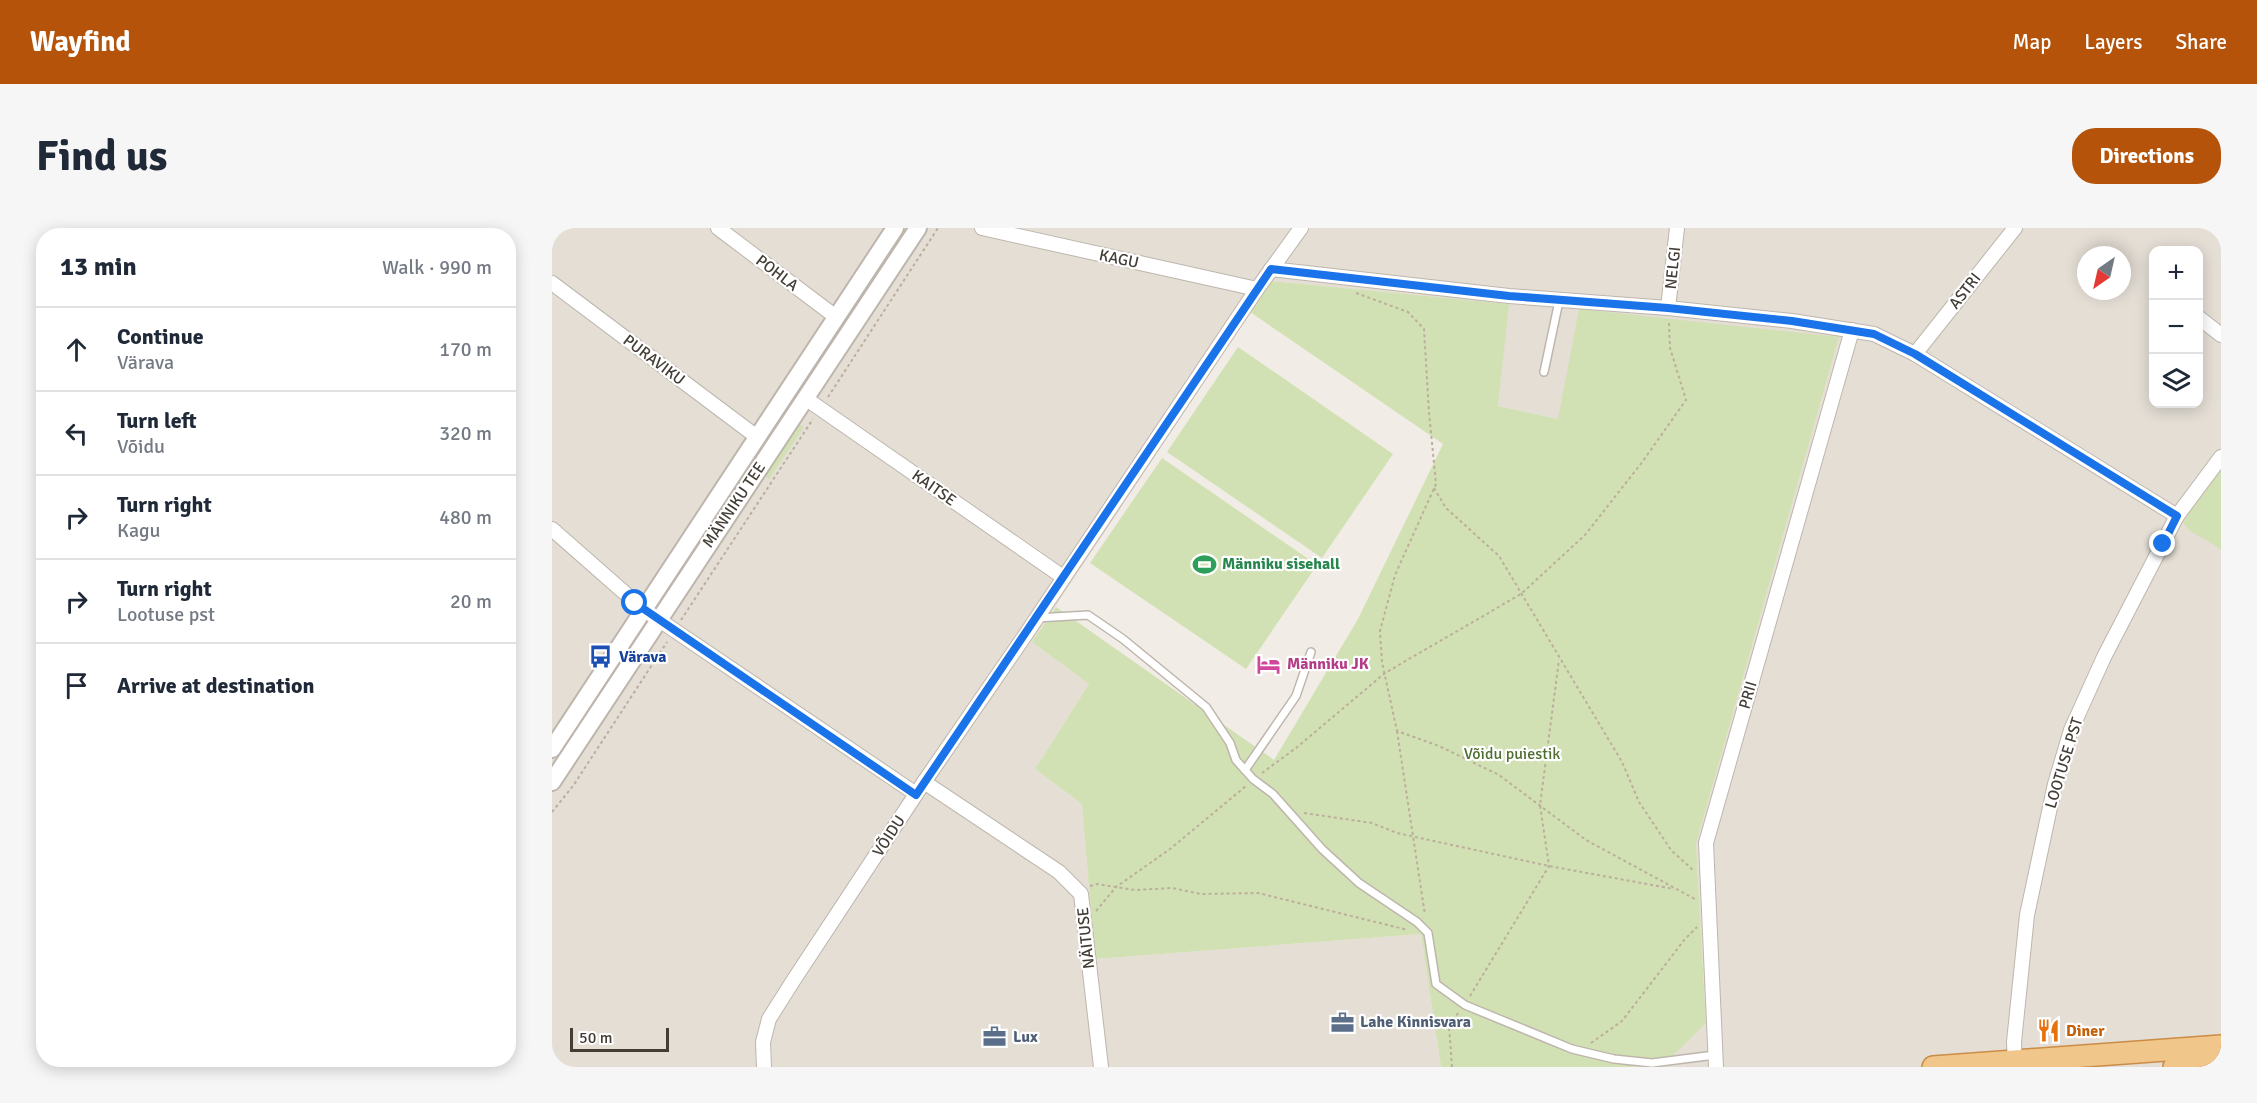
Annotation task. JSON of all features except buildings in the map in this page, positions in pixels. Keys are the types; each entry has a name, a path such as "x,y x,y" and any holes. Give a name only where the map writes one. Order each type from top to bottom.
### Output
{"highway":[{"path":"1933,1067 2053,1063 2221,1046"},
{"path":"2174,1067 2221,1064"}],"street":[{"name":"POHLA","path":"718,228 836,317"},
{"name":"MÄNNIKU TEE","path":"552,750 895,228"},
{"name":"MÄNNIKU TEE","path":"555,772 918,228"},
{"name":"KAGU","path":"982,228 1257,289"},
{"name":"VÕIDU","path":"764,1067 763,1042 769,1019 924,782 1257,289 1301,228"},
{"name":"NELGI","path":"1668,308 1677,228"},
{"name":"ASTRI","path":"1915,354 2015,228"},
{"path":"1271,269 1559,301 1668,308 1792,321 1874,334 1915,354 2177,516"},
{"name":"PURAVIKU","path":"552,283 757,437"},
{"path":"2203,319 2221,335"},
{"name":"PRII","path":"1716,1061 1706,843 1852,330"},
{"name":"KAITSE","path":"805,399 1063,577"},
{"name":"LOOTUSE PST","path":"2014,1064 2014,1042 2027,915 2055,784 2071,730 2104,657 2177,516 2221,457"},
{"path":"552,529 658,620 916,795"},
{"name":"NÄITUSE","path":"924,782 1059,872 1081,894 1101,1067"}],"lane":[{"path":"1544,372 1559,301"},
{"path":"836,317 852,328"},
{"path":"790,388 805,399"},
{"path":"757,437 772,449"},
{"path":"1036,618 1088,615 1123,639 1206,707 1230,743 1236,760 1253,779 1273,794 1322,849 1359,883 1417,922 1428,933 1437,984 1465,1005 1532,1035 1580,1051 1614,1059 1652,1063 1716,1061"},
{"path":"1245,770 1296,696 1311,652"}],"path":[{"path":"552,812 573,786 938,228"},
{"path":"1075,888 1097,884 1135,890 1172,888 1201,894 1258,893 1428,933 1380,631 1395,575 1436,484 1424,329 1408,312 1354,292"},
{"path":"1084,925 1116,887 1170,849 1385,673 1521,594 1585,535 1686,400 1670,348 1668,308"},
{"path":"1434,488 1446,508 1499,556 1622,762 1639,802 1671,850 1707,884"},
{"path":"1452,1067 1449,1026 1465,1005 1549,866 1540,805 1560,659"},
{"path":"1397,730 1439,746 1499,775 1586,840 1676,889 1708,911 1622,1021 1580,1051"},
{"path":"1287,810 1372,823 1397,833 1549,866 1676,889"}],"shaded area":[{"path":"552,228 2221,228 2221,1064 2174,1067 1631,1067 1665,1064 1706,1023 1696,844 1839,337 1558,419 1498,406 1508,304 1271,281 1032,642 1089,684 1035,769 1082,804 1095,959 1421,934 1441,1067 552,1067"}],"green space":[{"name":"Võidu puiestik","path":"1271,281 1509,304 1498,406 1558,419 1579,309 1839,337 1696,844 1706,1023 1665,1064 1631,1067 1441,1067 1421,934 1095,959 1082,804 1035,769 1089,684 1032,642 1056,607 1274,760 1358,619 1443,444 1250,312"},
{"path":"1238,347 1393,454 1322,558 1167,452"},
{"path":"798,424 804,427 769,479 764,475"},
{"path":"2221,457 2221,549 2190,531 2177,516"},
{"name":"Männiku sisehall","path":"1162,458 1317,565 1246,669 1090,563"}],"place":[{"name":"Männiku sisehall","path":"1204,564"},
{"name":"Värava","path":"601,657"},
{"name":"Männiku JK","path":"1269,664"},
{"name":"Lahe Kinnisvara","path":"1342,1022"},
{"name":"Diner","path":"2048,1031"},
{"name":"Lux","path":"995,1037"}],"route":[{"path":"635,603 916,795 1271,269 1509,296 1668,308 1792,321 1874,334 1915,354 2177,516 2163,544"}]}
